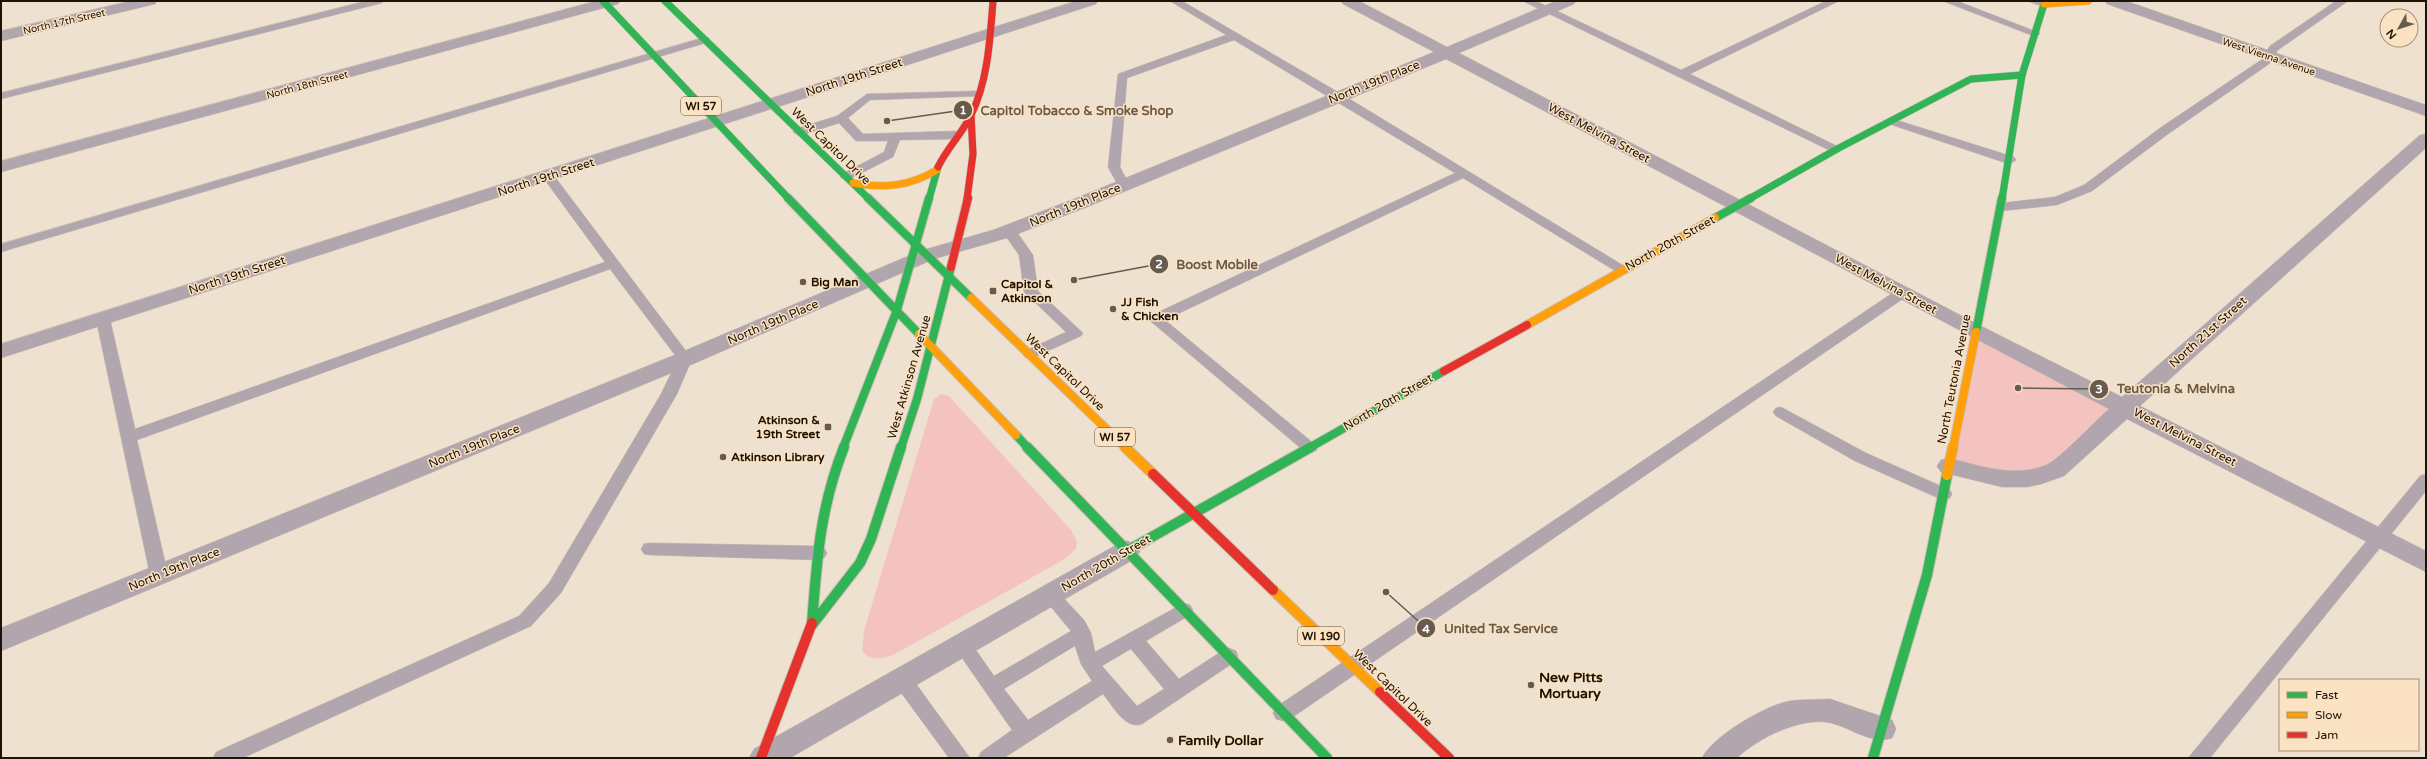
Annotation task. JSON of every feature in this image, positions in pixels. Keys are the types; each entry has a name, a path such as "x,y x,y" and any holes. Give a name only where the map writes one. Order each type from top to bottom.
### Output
{"main road":[{"name":"West Capitol Drive","path":"665,1 849,180 918,254 950,277 1193,514 1449,758"},
{"name":"West Atkinson Avenue","path":"761,758 812,625 818,553 824,506 838,461 918,254 937,170 943,155 971,116 991,34 994,1"},
{"path":"2045,3 2088,1"},
{"name":"WI 57","path":"607,2 716,122 1127,551"},
{"name":"North Teutonia Avenue","path":"1873,758 1927,575 2010,160 2022,76 2045,3"},
{"name":"North 20th Street","path":"1127,551 1837,149 1970,79 2022,76"},
{"name":"West Atkinson Avenue","path":"812,625 860,563 871,540 917,399 950,277 971,189 975,140 971,116"},
{"path":"849,180 873,188 901,187 919,181 937,170"},
{"path":"1127,551 1327,758"}],"street":[{"name":"North 17th Street","path":"1,36 150,1"},
{"name":"North 19th Street","path":"1,351 1091,1"},
{"name":"West Melvina Street","path":"1348,1 1976,332 2126,407 2426,562"},
{"name":"North 19th Place","path":"1,640 685,360 868,281 918,254 1009,231 1124,186 1569,1"},
{"name":"West Vienna Avenue","path":"2112,1 2426,111"},
{"name":"North 18th Street","path":"1,167 607,2"},
{"name":"North 21st Street","path":"1949,466 2005,481 2035,478 2056,470 2426,139"},
{"name":"North 20th Street","path":"764,758 901,678 1127,551"},
{"path":"1717,758 1739,738 1790,713 1830,711 1882,729"}],"lane":[{"path":"1,96 378,1"},
{"path":"1175,1 1339,97 1622,270"},
{"path":"1528,1 1548,10 1564,20 1837,149"},
{"path":"1681,74 1834,1"},
{"path":"1948,1 2035,33"},
{"path":"2033,1 2045,3"},
{"path":"2001,207 2057,200 2088,188 2164,131 2264,62 2274,48 2343,1"},
{"path":"1124,186 1114,167 1122,76 1235,36"},
{"path":"1,248 705,40"},
{"path":"799,132 841,118 868,97 977,94"},
{"path":"841,118 860,138 956,135"},
{"path":"1890,121 2010,160"},
{"path":"849,180 889,154 895,137"},
{"path":"1310,447 1155,319 1464,174"},
{"path":"223,758 525,621 555,588 669,394 685,360 548,176"},
{"path":"1009,231 1026,255 1031,292 1076,333 1030,354"},
{"path":"129,437 614,263"},
{"path":"1283,712 1902,293"},
{"path":"103,318 159,575"},
{"path":"1781,412 1842,449 1891,473 1944,494"},
{"path":"2198,758 2380,538 2426,480"},
{"path":"650,549 818,553"},
{"path":"1050,595 1078,625 1082,633 1090,664 1135,718 1178,692 1229,656"},
{"path":"1090,664 1184,610"},
{"path":"991,687 1082,633"},
{"path":"1133,639 1178,692"},
{"path":"962,644 991,687 1025,732"},
{"path":"901,678 960,758"},
{"path":"994,756 1025,732 1105,683"}],"shaded area":[{"path":"1976,332 2126,407 2035,478 1949,466"},
{"path":"941,394 949,396 1071,530 1077,542 1076,549 1063,560 893,655 873,658 862,651 864,631 934,399"}],"traffic: fast":[{"path":"603,1 726,133 919,334"},
{"path":"665,1 971,298"},
{"path":"1976,332 2001,207 2022,75 2045,1"},
{"path":"1715,218 1837,149 1971,79 2022,75"},
{"path":"812,623 819,535 824,506 838,461 897,310 938,167"},
{"path":"812,625 860,563 871,539 917,399 951,267"},
{"path":"1127,551 1444,371"},
{"path":"1016,435 1327,758"},
{"path":"1873,758 1927,575 1947,475"}],"traffic: slow":[{"path":"2044,4 2088,1"},
{"path":"853,183 875,186 896,186 917,180 937,170"},
{"path":"1527,325 1715,218"},
{"path":"971,298 1153,474"},
{"path":"1947,475 1976,332"},
{"path":"919,334 1016,435"},
{"path":"1273,590 1380,692"}],"traffic: jam":[{"path":"938,167 945,153 967,122 976,103 987,59 993,1"},
{"path":"951,267 965,210 972,173 973,135 971,115"},
{"path":"1444,371 1527,325"},
{"path":"1153,474 1273,590"},
{"path":"761,758 812,623"},
{"path":"1380,692 1449,758"}],"place":[{"name":"Capitol Tobacco & Smoke Shop","path":"887,121"},
{"name":"Boost Mobile","path":"1074,280"},
{"name":"Big Man","path":"803,282"},
{"name":"Capitol & Atkinson","path":"993,291"},
{"name":"JJ Fish & Chicken","path":"1113,309"},
{"name":"Teutonia & Melvina","path":"2018,388"},
{"name":"Atkinson & 19th Street","path":"828,427"},
{"name":"Atkinson Library","path":"723,457"},
{"name":"United Tax Service","path":"1386,592"},
{"name":"New Pitts Mortuary","path":"1531,685"},
{"name":"Family Dollar","path":"1170,740"}]}
